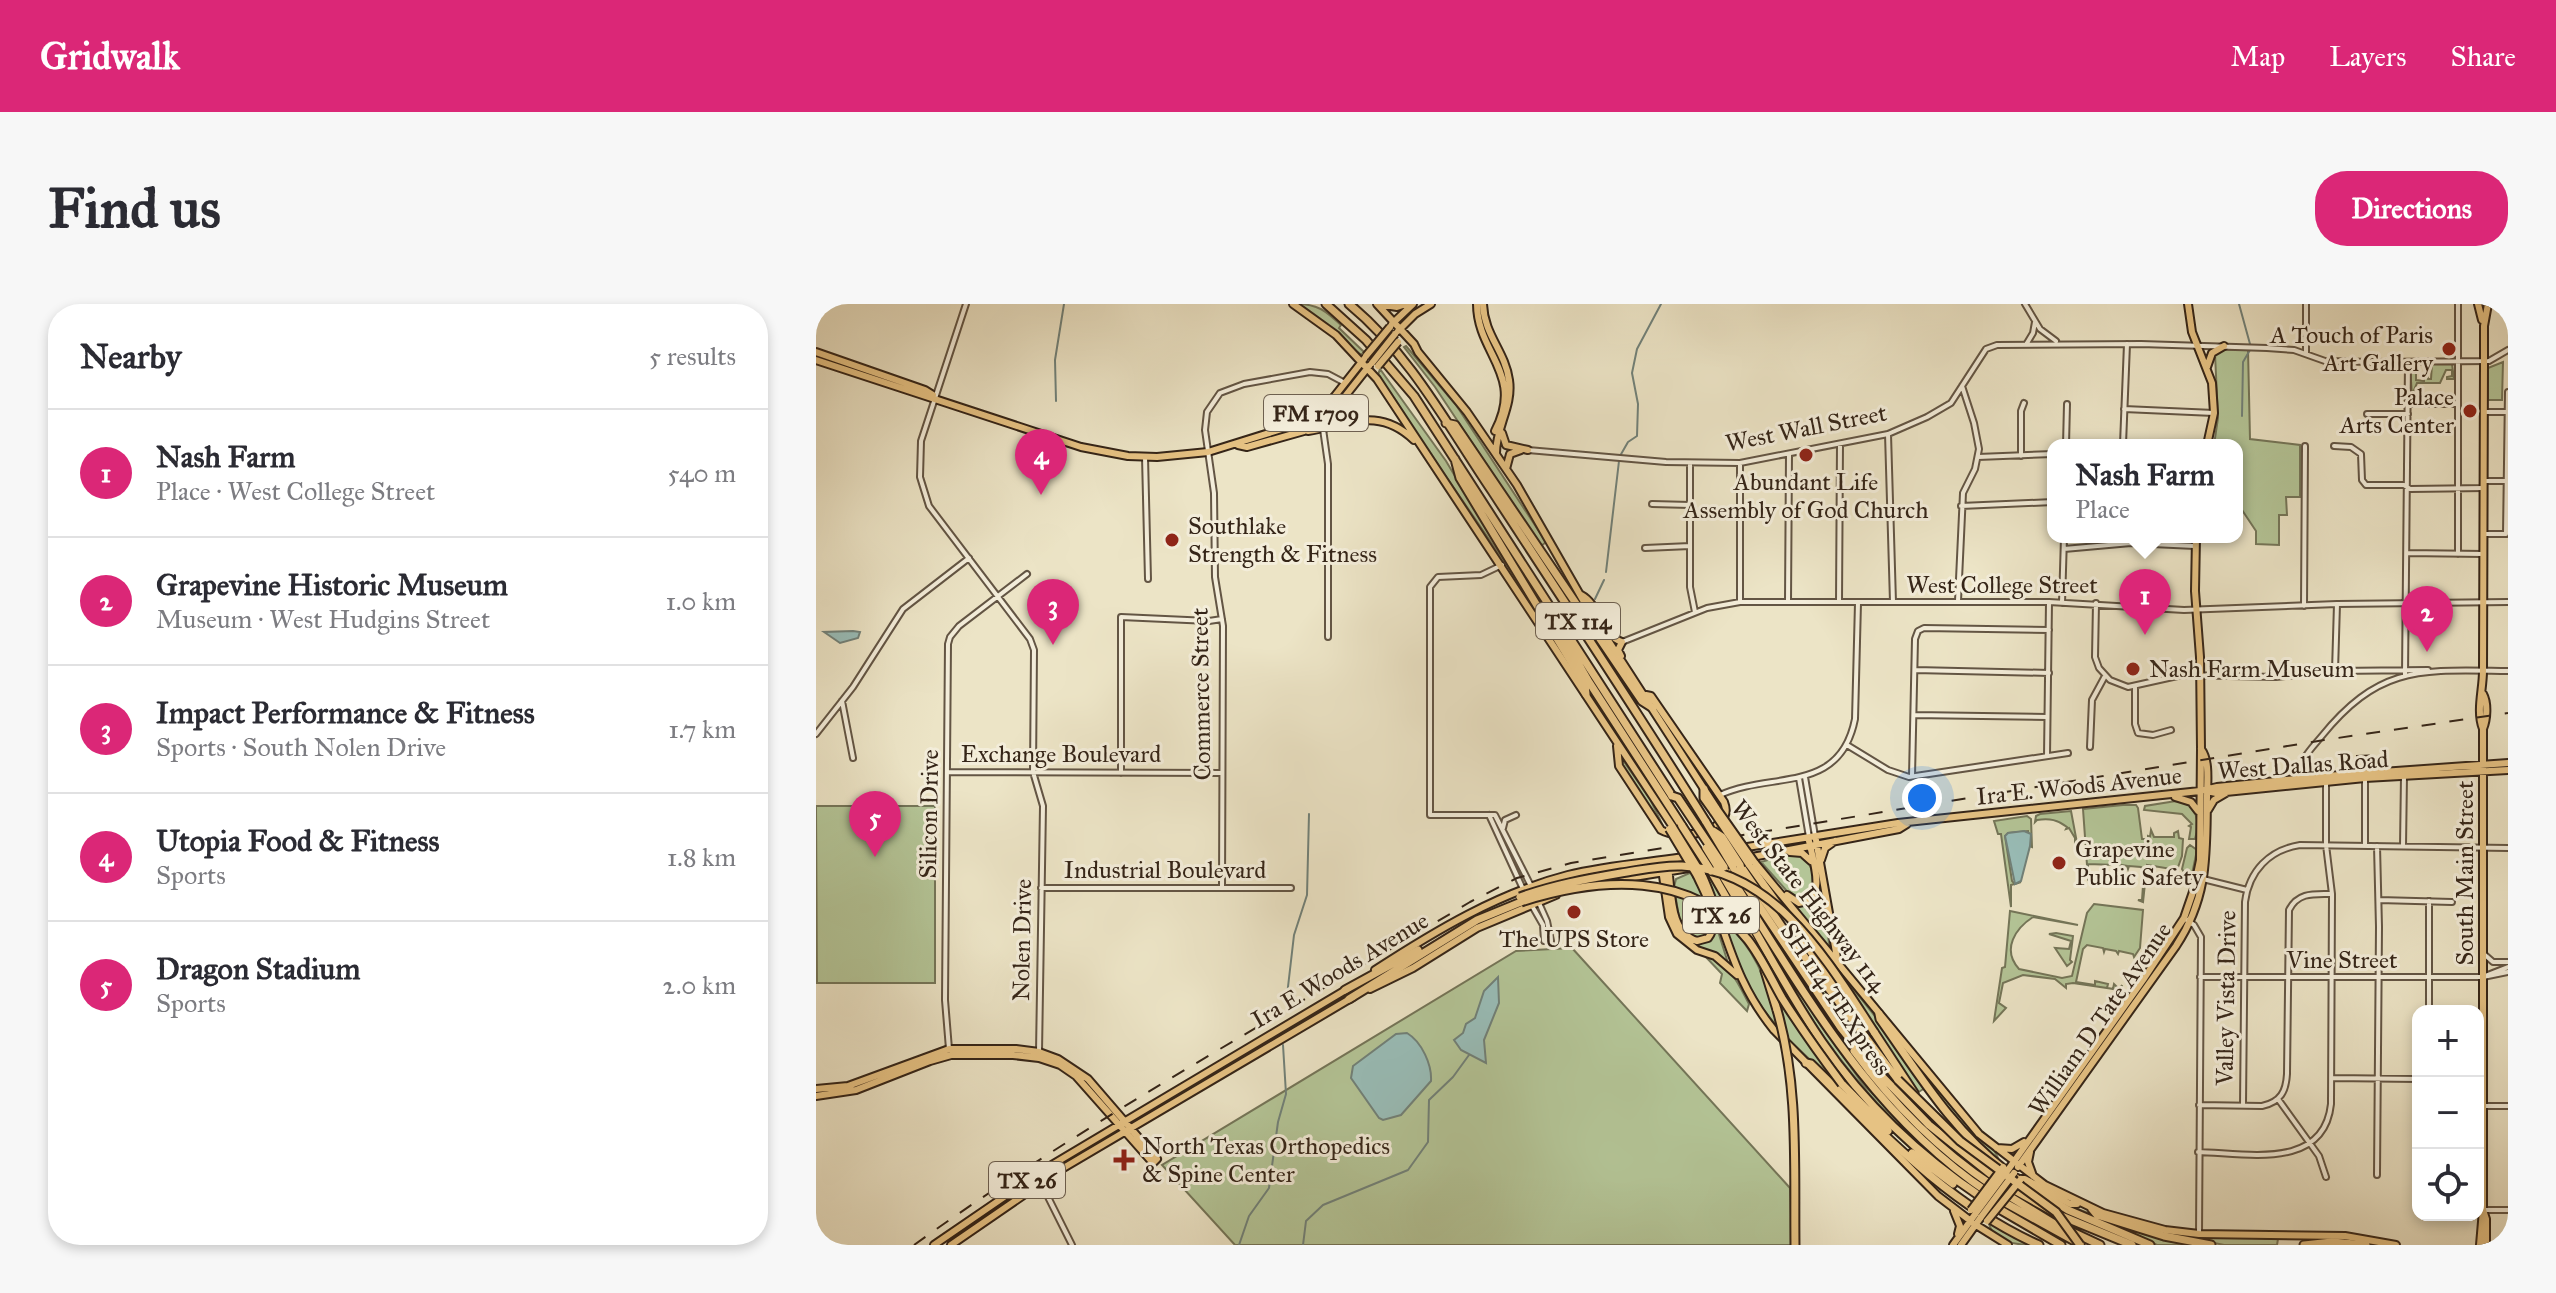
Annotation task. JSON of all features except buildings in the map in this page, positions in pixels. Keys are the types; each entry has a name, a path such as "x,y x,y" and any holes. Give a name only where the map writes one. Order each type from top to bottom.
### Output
{"highway":[{"name":"TX 114","path":"1326,304 1359,333 1403,381 1672,796 1739,865 1794,998 1822,1043 1890,1124 1936,1165 1999,1209 2061,1245"},
{"name":"TX 114","path":"1349,304 1375,327 1408,364 1711,830 1739,865 1841,1028 1890,1086 1951,1144 2006,1185 2059,1215 2132,1245"},
{"path":"1446,423 1455,425 1642,701 1653,708"},
{"path":"1455,457 1460,478 1585,685 1586,694"},
{"path":"1544,598 1570,650 1675,827 1739,865 1784,912 1818,950 1925,1106 1953,1137 2006,1185"},
{"path":"1704,789 1704,798 1715,810 1739,865 1898,1080 1960,1141 2056,1212 2081,1245"},
{"path":"1739,865 1754,947 1777,1010 1787,1055 1794,1112 1795,1245"},
{"name":"SH 114 TEXpress","path":"1739,865 1831,1034 1858,1072 1899,1117 1977,1185 2031,1219 2081,1245"},
{"path":"1345,990 1477,916 1521,896 1583,879 1681,866 1707,869 1731,877 1784,912 1849,1008 1865,1038"},
{"name":"TX 26","path":"1349,999 1521,896 1627,883 1667,887 1705,904 1728,920 1748,941 1795,1019 1842,1084 1880,1124 1934,1170 1976,1199 2028,1230 2036,1231"},
{"name":"SH 114 TEXpress","path":"1792,953 1794,963 1856,1055 1921,1128 1967,1168 2015,1201 2100,1245"},
{"path":"1879,1014 1944,1110 1981,1150 2057,1204 2150,1245"},
{"path":"1806,1063 1811,1064 1864,1116 1957,1197 1998,1225 2039,1245"},
{"path":"2092,1209 2097,1215 2141,1229 2211,1245"},
{"path":"2304,1245 2332,1242 2366,1245"}],"main road":[{"path":"1293,304 1373,366 1377,379 1422,448 1675,827 1699,875 1739,976 1759,1012 1938,1196 2008,1245"},
{"path":"1377,304 1397,307 1406,304"},
{"name":"West State Highway 114","path":"1377,304 1391,325 1414,344 1496,454 1544,528 1580,595 1704,789"},
{"path":"1391,325 1413,304"},
{"path":"1398,332 1415,314 1431,304"},
{"path":"1477,304 1477,322 1502,365 1508,391 1496,454"},
{"path":"1483,304 1488,338"},
{"path":"2188,304 2196,345 2212,383 2214,413 2208,439"},
{"path":"2478,304 2484,326"},
{"name":"South Main Street","path":"2483,1077 2483,729 2486,723 2483,694 2483,412 2484,326 2488,304"},
{"name":"FM 1709","path":"1238,445 1245,439 1288,428 1322,408 1391,325"},
{"name":"FM 1709","path":"816,352 1081,447 1145,457 1182,456 1238,445 1247,447 1304,431 1331,414 1398,332"},
{"path":"1373,366 1398,342 1409,343 1414,348"},
{"path":"2207,367 2212,353 2224,346"},
{"name":"FM 1709","path":"816,360 923,396 936,397"},
{"path":"1508,391 1495,431 1497,440 1510,449 1528,450"},
{"path":"1323,429 1331,414"},
{"path":"1304,431 1361,419 1376,420 1399,428 1422,448"},
{"path":"1502,425 1506,445 1528,450"},
{"path":"1481,432 1489,434 1495,431"},
{"path":"1506,469 1510,454 1528,450"},
{"name":"William D Tate Avenue","path":"2016,1164 2029,1138 2108,1035 2187,920 2200,878 2205,754 2201,749 2195,543"},
{"path":"1580,595 1594,606 1614,638 1622,642 1618,650 1623,663"},
{"path":"1616,739 1619,766 1665,833 1683,834 1716,827 1722,822 1726,806 1720,795 1651,696 1645,695"},
{"path":"2483,768 2508,763"},
{"path":"2483,768 2508,770"},
{"name":"West Dallas Road","path":"2203,791 2276,787 2395,771 2483,768"},
{"name":"West Dallas Road","path":"2203,791 2299,778 2377,778 2483,768"},
{"path":"2377,778 2395,771"},
{"path":"2183,793 2204,775 2217,787"},
{"path":"2276,787 2299,778"},
{"name":"Ira E. Woods Avenue","path":"1812,840 1907,824 2203,791"},
{"path":"2167,795 2191,802 2203,813 2217,797 2236,791"},
{"name":"Ira E. Woods Avenue","path":"1812,840 1899,829 1907,824"},
{"path":"1739,865 1762,866 1790,899 1799,903 1809,901 1817,890 1817,864 1825,848 1838,839"},
{"path":"1812,840 1839,964"},
{"name":"TX 26","path":"1521,896 1531,886 1573,874 1812,840"},
{"name":"Ira E Woods Avenue","path":"951,1245 1041,1182 1349,999 1413,968 1477,928 1589,884 1739,865 1812,840"},
{"path":"1739,865 1796,851 1817,864"},
{"path":"1664,861 1677,923 1693,941 1704,940 1712,932 1714,922 1699,875"},
{"name":"West State Highway 114","path":"1739,865 1839,964 1979,1134 2035,1179 2092,1209 2143,1225 2199,1234 2345,1236 2396,1245"},
{"path":"1683,870 1668,888 1669,917 1677,934 1685,943 1715,956 1739,976"},
{"path":"1639,877 1668,888"},
{"name":"Ira E Woods Avenue","path":"934,1245 1013,1189 1345,990"},
{"path":"820,1093 930,1061 950,1052 1016,1049 1058,1059 1078,1074 1155,1161"},
{"path":"1235,1055 1235,1067"},
{"path":"820,1093 845,1093 867,1086 888,1074"},
{"name":"William D Tate Avenue","path":"1958,1243 2008,1170 2030,1149 2056,1106"},
{"path":"1994,1147 2012,1149 2029,1138"},
{"path":"1979,1215 2008,1170 1994,1147"},
{"path":"2030,1149 2028,1162 2035,1179"},
{"path":"1979,1215 2021,1179 2070,1204 2080,1203"},
{"path":"1952,1208 1979,1215 1993,1236"},
{"path":"1952,1208 1960,1226 1958,1243"},
{"name":"South Main Street","path":"2483,1243 2484,1213"},
{"path":"971,1219 977,1227"},
{"path":"1958,1243 1973,1235 1993,1236"}],"street":[{"name":"Nolen Drive","path":"966,304 921,441 920,477 929,506 999,596 1030,639 1034,650 1033,772 1043,806 1039,1055"},
{"path":"2025,304 2049,338 2062,344"},
{"path":"2306,304 2306,354"},
{"path":"2458,304 2458,554"},
{"path":"2027,343 2033,333 2034,320"},
{"path":"2123,439 2127,344"},
{"name":"West Wall Street","path":"1528,450 1690,463 1740,463 1888,434 1951,403 1986,349 1997,345 2196,345 2285,349 2335,362 2484,361"},
{"path":"2484,361 2508,350"},
{"path":"2405,672 2408,362"},
{"name":"Commerce Street","path":"1222,888 1222,619 1215,583 1214,493 1205,430 1207,412 1225,390 1244,384 1310,372 1328,374 1345,383"},
{"path":"1958,602 1961,506 1978,457 1974,423 1962,386"},
{"path":"2483,534 2507,534 2508,392"},
{"path":"2021,456 2021,411 2024,403"},
{"path":"2066,439 2067,404"},
{"path":"2408,404 2456,404"},
{"path":"2124,409 2214,413"},
{"path":"2483,412 2508,412"},
{"path":"2367,414 2408,414"},
{"path":"1323,429 1328,464 1328,637"},
{"path":"1888,434 1893,602"},
{"path":"1839,602 1840,444"},
{"path":"2304,606 2305,446"},
{"path":"2334,446 2351,447 2361,454 2362,480 2366,485 2457,488 2507,481"},
{"path":"1788,602 1789,454"},
{"path":"1978,457 2047,454"},
{"path":"1145,457 1148,579"},
{"path":"1690,463 1690,587 1695,612"},
{"path":"1740,463 1740,602"},
{"path":"1961,506 2047,502"},
{"path":"1652,504 1690,505"},
{"path":"2062,603 2064,543"},
{"path":"2064,549 2109,543"},
{"path":"2163,543 2195,546"},
{"path":"1645,548 1690,546"},
{"path":"2407,553 2483,554"},
{"path":"816,734 842,701 903,609 969,558"},
{"path":"1492,815 1430,815 1430,587 1438,577 1481,575 1493,572 1502,565"},
{"name":"Silicon Drive","path":"950,1052 945,1000 947,665 950,637 959,626 1027,574"},
{"name":"West College Street","path":"1622,642 1715,605 1740,602 2049,602 2147,609 2508,602"},
{"path":"1720,795 1735,789 1802,778 1829,765 1847,745 1855,719 1858,602"},
{"path":"2047,756 2049,602"},
{"path":"2096,603 2095,657 2105,676 2120,685 2135,687 2174,676 2200,675 2276,677 2335,671 2508,671"},
{"path":"2335,671 2337,604"},
{"path":"1121,773 1121,617 1222,619"},
{"path":"1912,776 1915,639 1919,629 2049,630"},
{"path":"1915,670 2049,673"},
{"path":"2299,778 2302,761 2343,711 2376,686 2405,672"},
{"path":"2090,747 2092,700 2105,676"},
{"path":"2135,687 2135,724 2138,733 2153,735 2171,730"},
{"path":"842,701 853,758"},
{"path":"1914,715 2048,717"},
{"path":"1847,745 1888,770 1912,776 2068,753"},
{"name":"Exchange Boulevard","path":"948,772 1222,773"},
{"path":"2403,847 2404,776"},
{"path":"1802,778 1812,840"},
{"path":"2365,778 2365,846"},
{"path":"2198,1152 2286,1154 2310,1143 2329,1120 2332,894 2326,845 2326,779"},
{"path":"1492,815 1531,886 1547,941"},
{"path":"1492,815 1521,896 1535,903"},
{"path":"1504,834 1503,823 1516,815"},
{"path":"1503,846 1509,843"},
{"path":"2200,878 2247,890 2258,868 2276,853 2300,845 2508,848"},
{"path":"2377,846 2377,1175"},
{"name":"Industrial Boulevard","path":"1040,888 1291,888"},
{"name":"Valley Vista Drive","path":"2243,1105 2247,890"},
{"path":"2199,1105 2262,1106 2278,1099 2285,1090 2291,905 2306,895 2332,894"},
{"path":"2379,900 2452,902"},
{"path":"2429,901 2429,1005"},
{"path":"2187,920 2200,935 2199,1234"},
{"name":"Vine Street","path":"2484,955 2508,967"},
{"name":"Vine Street","path":"2200,977 2483,977 2508,967"},
{"path":"2331,1078 2412,1079"},
{"path":"2278,1099 2322,1161 2326,1177"},
{"path":"2484,1106 2508,1106"},
{"path":"1041,1182 1072,1245"},
{"path":"2484,1210 2508,1210"}],"green space":[{"path":"1297,304 1311,305 1326,312 1341,325 1339,328 1363,354 1360,354"},
{"path":"1404,347 1456,405 1546,542 1541,546 1435,387"},
{"path":"2248,349 2250,439 2300,445 2300,497 2286,497 2287,515 2279,515 2279,545 2256,544 2256,531 2243,512 2243,439 2215,439 2218,418 2215,354 2219,350"},
{"path":"2503,362 2502,400 2488,400 2488,368"},
{"path":"2416,364 2416,380 2424,381 2424,373 2431,379 2432,364 2452,364 2454,379 2447,379 2452,376 2452,370 2446,370 2440,383 2417,383 2412,395 2410,367"},
{"path":"1380,369 1446,461 1515,577 1383,385 1378,375"},
{"path":"1620,756 1650,799 1664,828 1622,767"},
{"path":"2176,801 2189,806 2196,815 2195,839 2189,839 2189,826 2192,824 2182,814 2144,810 2145,806"},
{"path":"2136,805 2138,808 2142,839 2150,837 2151,830 2154,837 2174,837 2178,831 2179,838 2183,839 2177,870 2147,865 2143,902 2138,900 2142,900 2144,871 2141,867 2129,866 2128,869 2121,865 2120,868 2116,865 2088,864 2088,874 2102,874 2102,879 2088,879 2083,809"},
{"path":"816,806 935,806 935,983 817,983"},
{"path":"2071,811 2075,845 2069,828 2054,820 2035,822 2040,814"},
{"path":"2027,816 2031,819 2032,847 2029,846 2028,831 2005,836 2015,884 2011,885 2011,907 2001,834 1998,834 1994,821"},
{"path":"2190,845 2197,850 2192,874 2182,869"},
{"path":"1789,854 1804,856 1812,873 1812,891 1804,900 1793,898 1761,862"},
{"path":"1707,871 1743,931 1720,911 1704,872"},
{"path":"1692,872 1705,901 1674,887 1676,879"},
{"path":"1818,892 1823,904 1830,949 1793,904 1815,897"},
{"path":"1675,893 1709,908 1710,927 1707,935 1689,937 1680,924"},
{"path":"2094,904 2143,910 2140,948 2134,957 2133,954 2119,951 2118,954 2105,949 2104,952 2103,948 2087,945 2083,949 2076,982 2095,985 2095,981 2108,984 2107,988 2073,983 2066,984 2066,988 2055,979 2023,975 2003,983 1999,1003 2006,1008 1994,1021 2002,968 2005,967 2010,911 2078,925 2033,917 2021,927 2013,940 2011,954 2019,969 2062,978 2072,976 2087,913"},
{"path":"1723,920 1754,957 1766,983 1780,1029 1752,992"},
{"path":"1717,928 1728,963 1691,943 1705,942"},
{"path":"2049,934 2073,936 2072,962 2067,966 2055,948 2069,949 2071,941"},
{"path":"1769,944 1821,1026 1863,1084 1943,1165 1920,1146 1859,1083 1807,1012"},
{"path":"1760,946 1835,1066 1917,1154 1869,1108 1827,1058 1773,977 1757,948"},
{"path":"1792,947 1883,1066 1949,1137 1881,1072"},
{"path":"1572,948 1790,1188 1792,1245 1235,1245 1162,1165 1516,951"},
{"path":"1705,956 1720,962 1732,974 1749,1004 1747,1011 1720,983 1722,974"},
{"path":"1834,965 1886,1030 1925,1088 1917,1093"},
{"path":"1773,986 1857,1104 1788,1039"},
{"path":"1909,1054 1994,1150 2000,1162 1936,1097"},
{"path":"2075,1208 2126,1227 2198,1245 2157,1245"},
{"path":"1989,1223 2033,1245 2000,1238"},
{"path":"2171,1234 2278,1239 2277,1245 2224,1245"}],"water":[{"path":"824,632 860,632 858,638 840,643"},
{"path":"2024,831 2031,834 2030,846 2021,881 2015,884 2005,836"},
{"path":"1498,977 1499,1003 1484,1040 1486,1063 1461,1050 1454,1040 1475,1018 1484,991"},
{"path":"1407,1033 1425,1054 1431,1081 1401,1115 1383,1120 1351,1078 1353,1066 1396,1034"}],"waterway":[{"path":"1056,401 1055,360 1064,304"},
{"path":"1620,456 1628,442 1637,436 1638,404 1632,373 1637,349 1661,304"},
{"path":"2239,304 2250,344"},
{"path":"2242,416 2243,362 2250,350"},
{"path":"1606,572 1619,461"},
{"path":"1595,599 1604,580"},
{"path":"1286,1004 1294,935 1307,895 1309,814"},
{"path":"1239,1245 1249,1216 1269,1188 1278,1122 1286,1094 1283,1045"},
{"path":"1303,1245 1306,1221 1323,1205 1408,1170 1428,1142 1429,1100 1453,1077 1469,1055"}],"railway":[{"path":"914,1245 1118,1110 1470,902 1517,878 1571,863 2324,740 2508,713"},
{"path":"2356,756 2389,755"}],"place":[{"name":"A Touch of Paris Art Gallery","path":"2449,349"},
{"name":"Palace Arts Center","path":"2470,411"},
{"name":"Abundant Life Assembly of God Church","path":"1806,455"},
{"name":"Utopia Food & Fitness","path":"1041,495"},
{"name":"Southlake Strength & Fitness","path":"1172,540"},
{"name":"Nash Farm","path":"2145,635"},
{"name":"Impact Performance & Fitness","path":"1053,645"},
{"name":"Grapevine Historic Museum","path":"2427,652"},
{"name":"Nash Farm Museum","path":"2133,669"},
{"name":"Dragon Stadium","path":"875,857"},
{"name":"Grapevine Public Safety","path":"2059,863"},
{"name":"The UPS Store","path":"1574,912"},
{"name":"North Texas Orthopedics & Spine Center","path":"1124,1160"}]}
